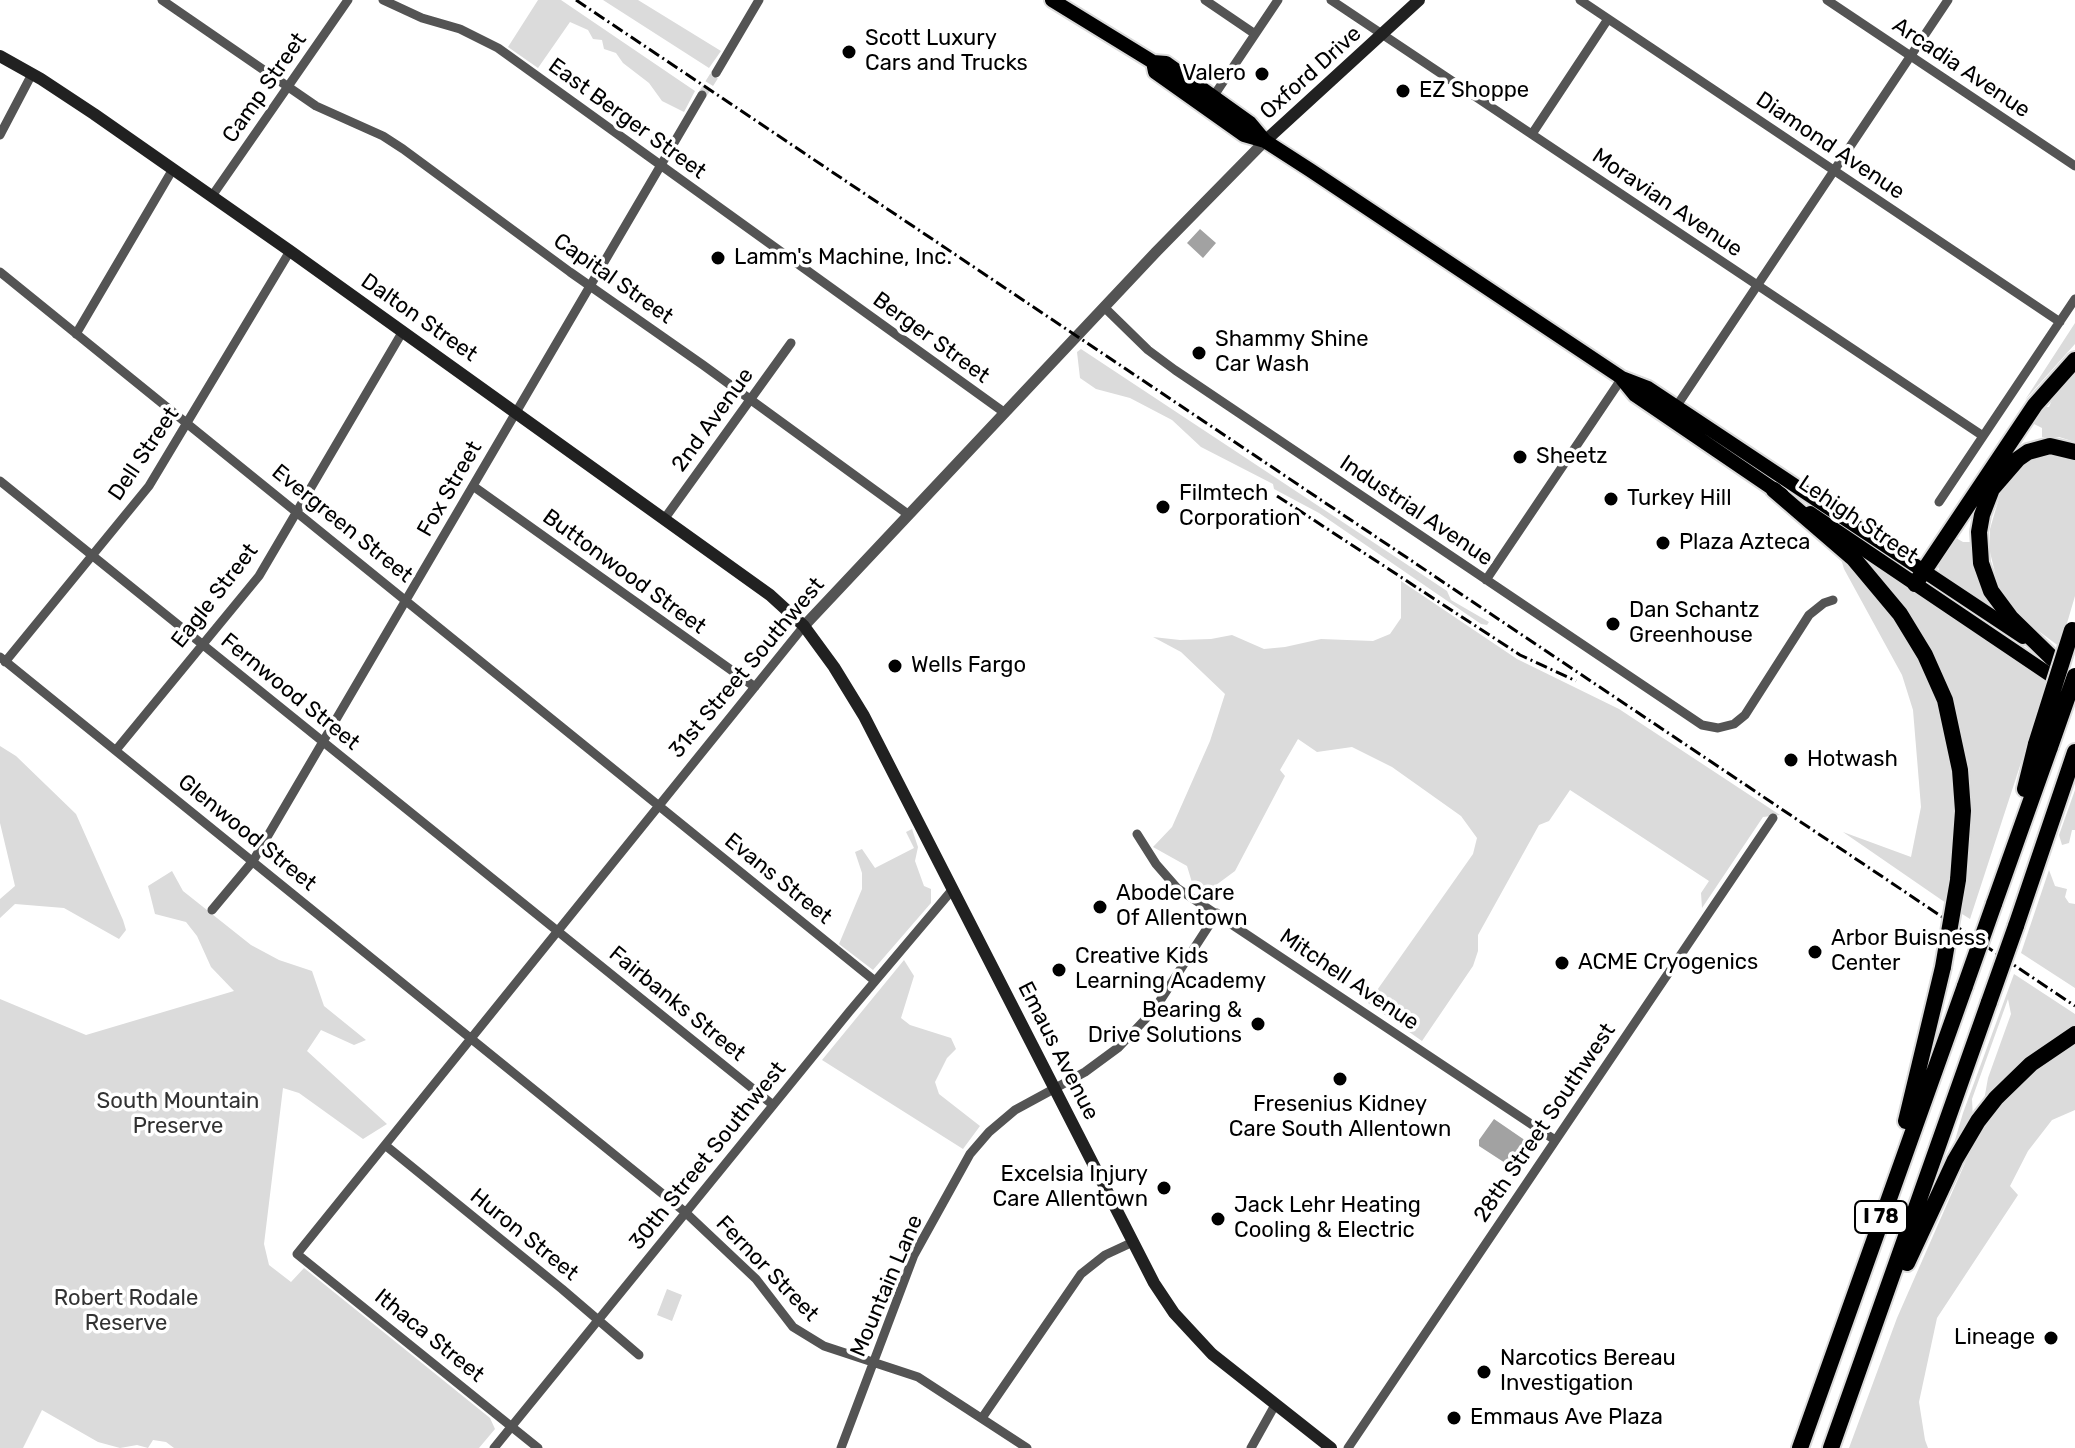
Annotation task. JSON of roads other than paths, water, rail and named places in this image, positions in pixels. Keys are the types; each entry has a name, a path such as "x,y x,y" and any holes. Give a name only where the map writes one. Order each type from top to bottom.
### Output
{"highway":[{"name":"Lehigh Street","path":"1052,0 1153,62 1166,63 1250,123 1265,141 1622,378 1648,388 1919,577 2075,692"},
{"name":"Lehigh Street","path":"1153,62 1155,72 1244,135 1265,141"},
{"path":"1919,577 2035,405 2075,360"},
{"name":"Lehigh Street","path":"1622,378 1635,395 1774,490 2075,675"},
{"path":"2053,659 2011,618 1991,591 1981,563 1979,532 1992,489 2018,459 2028,452 2050,446 2075,452"},
{"path":"1774,490 1854,559 1900,614 1931,666 1948,710 1960,770 1963,811 1958,880 1943,967 1889,1193"},
{"path":"2043,745 2074,625"},
{"path":"2043,745 2075,675"},
{"name":"I 78","path":"1800,1448 1995,901 2043,745"},
{"name":"I 78","path":"1831,1448 2074,754"},
{"path":"1865,1353 1968,1136 2009,1083 2054,1046 2075,1034"}],"main road":[{"name":"Oxford Drive","path":"1265,141 1419,0"},
{"name":"Dalton Street","path":"6,59 173,169 516,411 770,595 804,626"},
{"name":"Emaus Avenue","path":"804,626 829,659 864,716 1154,1283 1193,1334 1275,1405 1331,1448"}],"street":[{"name":"Capital Street","path":"162,0 316,106 383,136 403,149 909,515"},
{"name":"Camp Street","path":"212,196 348,0"},
{"name":"East Berger Street","path":"383,0 422,18 460,29 498,48 836,292"},
{"path":"716,73 759,0"},
{"path":"1205,0 1255,34"},
{"path":"1213,97 1278,0"},
{"name":"Moravian Avenue","path":"1331,0 1983,436"},
{"name":"Diamond Avenue","path":"1580,0 2060,322"},
{"name":"Arcadia Avenue","path":"1827,0 2075,166"},
{"path":"1676,407 1948,0"},
{"path":"1532,134 1608,19"},
{"path":"0,49 6,59"},
{"path":"0,135 32,74"},
{"name":"Fox Street","path":"212,910 253,861 702,95"},
{"name":"31st Street Southwest","path":"297,1254 804,626 1195,211 1265,141"},
{"path":"76,334 173,169"},
{"name":"Dell Street","path":"3,660 149,486 290,251"},
{"name":"Evergreen Street","path":"0,272 659,806"},
{"name":"Berger Street","path":"836,292 1005,413"},
{"path":"1939,502 2075,299"},
{"name":"Industrial Avenue","path":"1105,308 1148,350 1175,370 1702,725 1718,728 1734,724 1745,715 1809,615 1815,608 1833,600"},
{"name":"Eagle Street","path":"116,750 259,576 403,331"},
{"name":"2nd Avenue","path":"665,518 791,343"},
{"path":"1486,580 1622,378"},
{"name":"Fernwood Street","path":"0,481 558,931"},
{"name":"Buttonwood Street","path":"473,486 755,687"},
{"name":"Glenwood Street","path":"3,660 472,1037"},
{"name":"Evans Street","path":"659,806 875,981"},
{"name":"28th Street Southwest","path":"1348,1448 1773,818"},
{"name":"Mitchell Avenue","path":"1137,834 1156,864 1177,888 1555,1140"},
{"name":"30th Street Southwest","path":"494,1448 953,889"},
{"name":"Mountain Lane","path":"841,1448 914,1255 970,1154 1003,1118 1099,1063 1137,1029 1167,990 1217,913"},
{"name":"Fairbanks Street","path":"558,931 773,1105"},
{"name":"Fernor Street","path":"472,1037 685,1212 756,1279 793,1327 824,1346 918,1377 1027,1448"},
{"name":"Huron Street","path":"385,1145 639,1355"},
{"path":"982,1418 1081,1274 1105,1255 1133,1242"},
{"name":"Ithaca Street","path":"297,1254 538,1448"},
{"path":"1251,1448 1275,1405"}],"tunnel":[{"path":"702,95 716,73"}],"railway":[{"path":"576,0 2075,1006"},
{"path":"1277,496 1520,655 1576,681"}],"place":[{"name":"Scott Luxury Cars and Trucks","path":"849,52"},
{"name":"Valero","path":"1262,74"},
{"name":"EZ Shoppe","path":"1403,91"},
{"name":"Lamm's Machine, Inc.","path":"718,258"},
{"name":"Shammy Shine Car Wash","path":"1199,353"},
{"name":"Sheetz","path":"1520,457"},
{"name":"Turkey Hill","path":"1611,499"},
{"name":"Filmtech Corporation","path":"1163,507"},
{"name":"Plaza Azteca","path":"1663,543"},
{"name":"Dan Schantz Greenhouse","path":"1613,624"},
{"name":"Wells Fargo","path":"895,666"},
{"name":"Hotwash","path":"1791,760"},
{"name":"Abode Care Of Allentown","path":"1100,907"},
{"name":"Arbor Buisness Center","path":"1815,952"},
{"name":"ACME Cryogenics","path":"1562,963"},
{"name":"Creative Kids Learning Academy","path":"1059,970"},
{"name":"Bearing & Drive Solutions","path":"1258,1024"},
{"name":"Fresenius Kidney Care South Allentown","path":"1340,1079"},
{"name":"Excelsia Injury Care Allentown","path":"1164,1188"},
{"name":"Jack Lehr Heating Cooling & Electric","path":"1218,1219"},
{"name":"Lineage","path":"2051,1338"},
{"name":"Narcotics Bereau Investigation","path":"1484,1372"},
{"name":"Emmaus Ave Plaza","path":"1454,1418"}],"park label":[{"name":"South Mountain Preserve","path":"178,1114"},
{"name":"Robert Rodale Reserve","path":"126,1312"}]}
